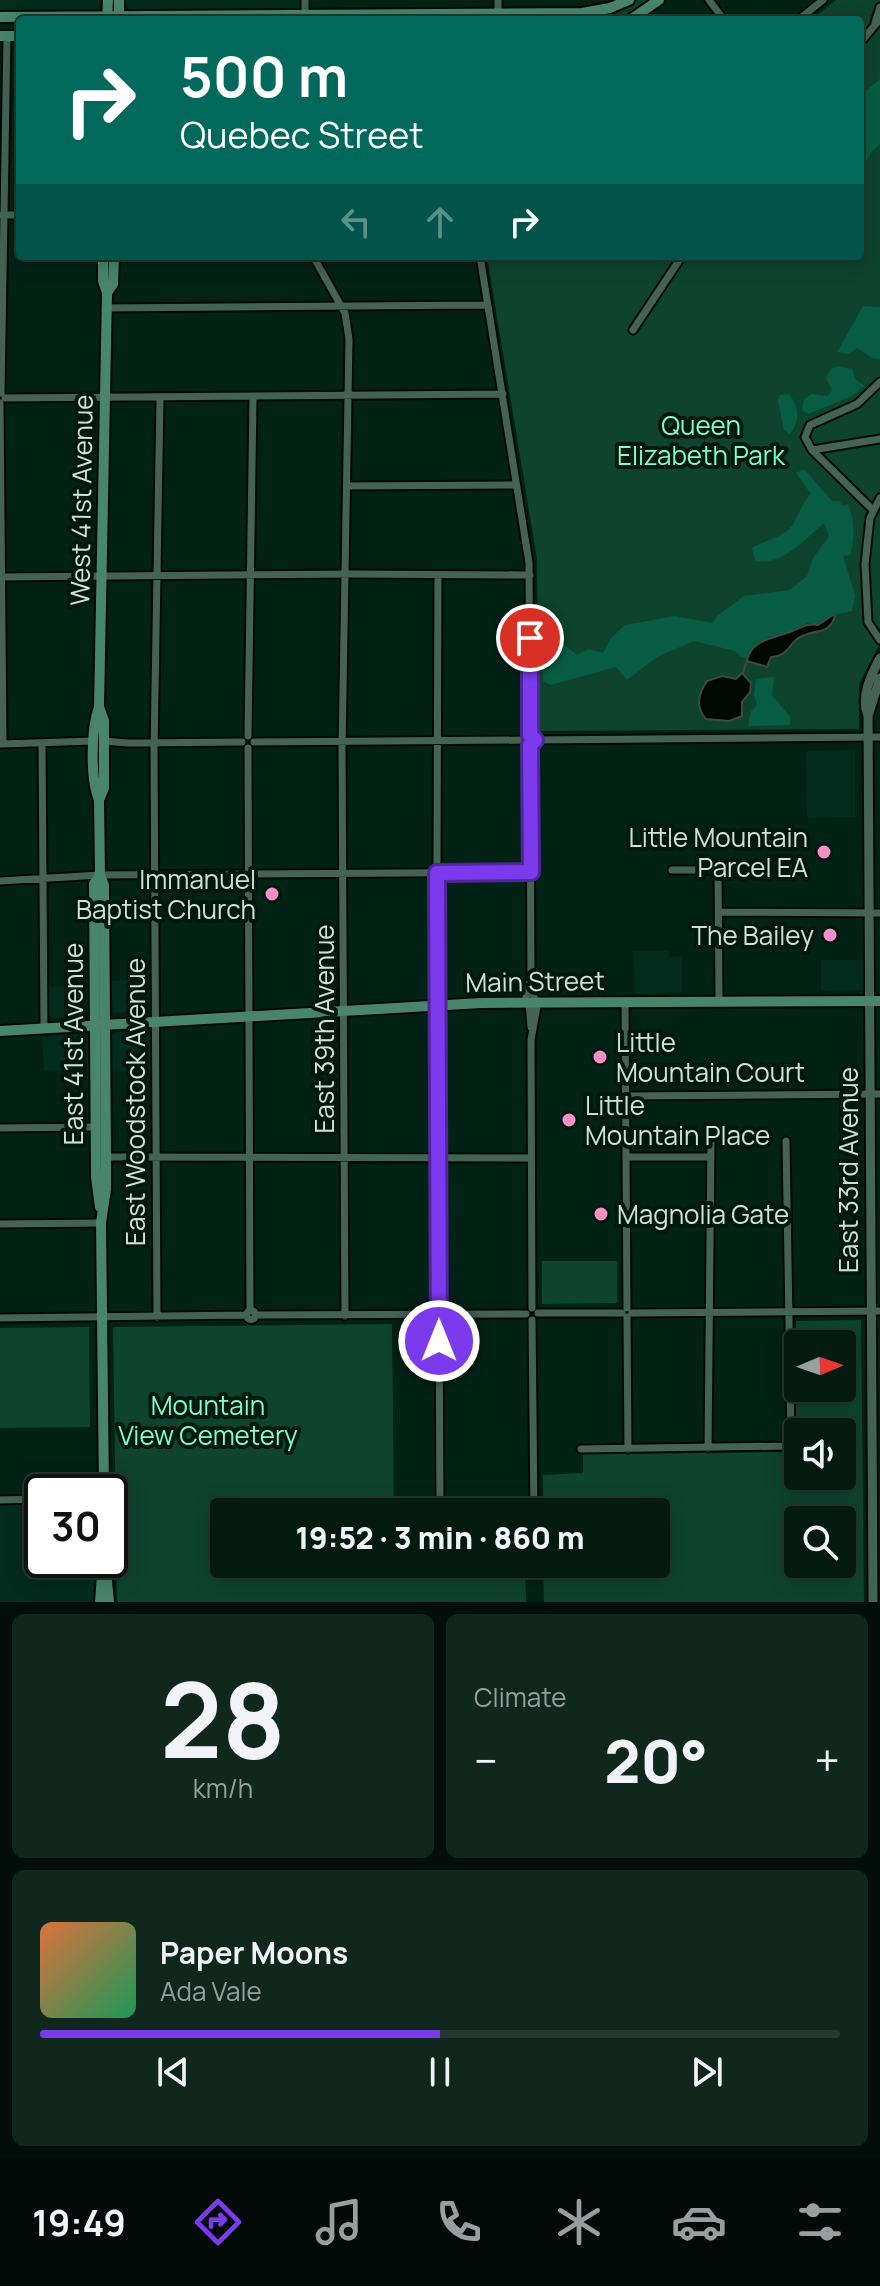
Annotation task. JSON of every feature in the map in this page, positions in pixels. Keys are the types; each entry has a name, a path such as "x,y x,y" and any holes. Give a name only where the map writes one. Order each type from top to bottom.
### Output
{"main road":[{"path":"498,16 595,12 629,0"},
{"path":"636,16 659,0"},
{"name":"West 41st Avenue","path":"99,743 104,721 99,707 107,308 103,260"},
{"name":"West 41st Avenue","path":"107,293 113,284 114,260"},
{"name":"East 41st Avenue","path":"99,743 94,788 99,800 100,875 104,885 95,1127 96,1189 101,1218 104,1474"},
{"name":"Main Street","path":"0,1031 531,1001 875,1001"},
{"name":"East 41st Avenue","path":"100,1025 106,1157 106,1189 101,1218"},
{"path":"100,1602 102,1578"},
{"path":"106,1578 109,1602"}],"street":[{"path":"498,0 498,16"},
{"path":"803,16 823,0"},
{"path":"864,38 878,22 880,7"},
{"path":"3,36 1,744 880,737"},
{"path":"315,260 342,306"},
{"path":"481,260 530,575 534,1498"},
{"path":"633,330 679,260"},
{"path":"107,308 487,305"},
{"name":"East 39th Avenue","path":"342,306 349,339 342,741 345,1316"},
{"path":"873,510 812,450 805,437 810,425 857,404 880,382"},
{"path":"1,398 503,394"},
{"name":"East Woodstock Avenue","path":"157,1317 154,743 160,398"},
{"path":"250,1314 248,742 253,398"},
{"path":"812,450 880,439"},
{"path":"347,486 516,485"},
{"path":"880,498 873,510 866,545 867,617 869,626 880,640"},
{"path":"438,575 440,1498"},
{"path":"1,577 530,575"},
{"path":"868,716 865,709 868,686 880,658"},
{"path":"868,716 880,678"},
{"name":"East 33rd Avenue","path":"868,716 874,824 869,913 875,1001 873,1602"},
{"path":"42,743 44,1028"},
{"path":"672,870 718,870 719,1000"},
{"path":"0,881 100,875 531,872"},
{"path":"719,912 880,913"},
{"path":"625,1001 628,1449"},
{"path":"626,1096 875,1094"},
{"path":"0,1128 95,1127"},
{"path":"708,1448 711,1141"},
{"path":"581,1449 783,1448 791,1442 786,1141"},
{"path":"106,1157 531,1158"},
{"path":"626,1157 711,1157"},
{"path":"0,1224 101,1218"},
{"path":"0,1318 876,1311"},
{"path":"0,1500 24,1499"}],"shaded area":[{"path":"0,0 101,0 96,10 0,10"},
{"path":"126,0 302,0 298,10 133,11"},
{"path":"833,615 828,627 797,639 783,653 771,657 767,667 747,661 752,649 762,641 818,625"},
{"path":"742,673 751,683 750,692 742,702 742,716 729,721 706,719 700,710 699,700 707,681 722,676 736,679"},
{"path":"855,750 855,817 807,818 806,751"},
{"path":"633,951 669,951 669,957 682,956 682,992 635,994"},
{"path":"821,960 863,960 863,990 821,991"},
{"path":"150,980 149,1011 113,1013 111,981"},
{"path":"89,984 86,1015 53,1018 49,1015 47,987"},
{"path":"148,1031 151,1070 111,1072 112,1034"},
{"path":"83,1034 89,1038 89,1068 44,1071 42,1037"},
{"path":"24,1502 24,1578 95,1578 95,1602 0,1602 0,1503"}],"green space":[{"path":"637,0 653,0 627,16 593,16 619,10"},
{"name":"Queen Elizabeth Park","path":"836,0 880,0 880,643 859,684 859,729 539,731 537,559 488,260 864,260 864,16 815,16"},
{"path":"880,79 880,144 867,161 864,160 864,93"},
{"path":"863,306 880,307 880,359 872,358 857,348 849,354 837,352"},
{"path":"838,366 852,369 855,379 865,386 850,397 808,414 802,410 804,400 811,394 828,396 832,390 826,378 831,369"},
{"path":"789,394 797,414 790,434 784,430 778,400 780,395"},
{"path":"804,469 832,501 839,501 843,506 848,504 853,523 853,542 850,555 843,556 855,595 852,611 833,615 818,625 807,623 788,633 768,637 746,658 735,651 694,641 657,657 627,680 616,667 551,685 543,681 541,650 558,640 577,655 588,649 603,653 610,639 625,625 675,616 712,623 744,596 790,590 807,576 813,558 829,536 824,523 793,550 775,559 755,561 752,548 783,533 794,523 811,494 796,473"},
{"path":"774,677 772,695 790,717 790,725 748,726 751,711 757,705 754,695 756,679"},
{"path":"542,1261 617,1261 617,1303 542,1304"},
{"path":"861,1320 864,1602 544,1602 543,1578 670,1578 670,1498 543,1498 543,1475 583,1473 583,1454 784,1452 784,1490 856,1490 856,1418 796,1418 796,1402 856,1402 856,1330 796,1330 796,1321"},
{"name":"Mountain View Cemetery","path":"392,1324 394,1498 210,1498 210,1578 525,1578 526,1602 117,1602 117,1578 128,1578 128,1474 115,1474 113,1327"},
{"name":"Mountain View Cemetery","path":"89,1327 90,1427 0,1428 0,1328"}],"waterway":[{"path":"743,674 748,662"}],"place":[{"name":"Little Mountain Parcel EA","path":"824,852"},
{"name":"Immanuel Baptist Church","path":"272,894"},
{"name":"The Bailey","path":"830,935"},
{"name":"Little Mountain Court","path":"600,1057"},
{"name":"Little Mountain Place","path":"569,1120"},
{"name":"Magnolia Gate","path":"601,1214"}],"route":[{"path":"439,1341 437,873 531,872 530,745 535,740 530,735 530,638"}]}
